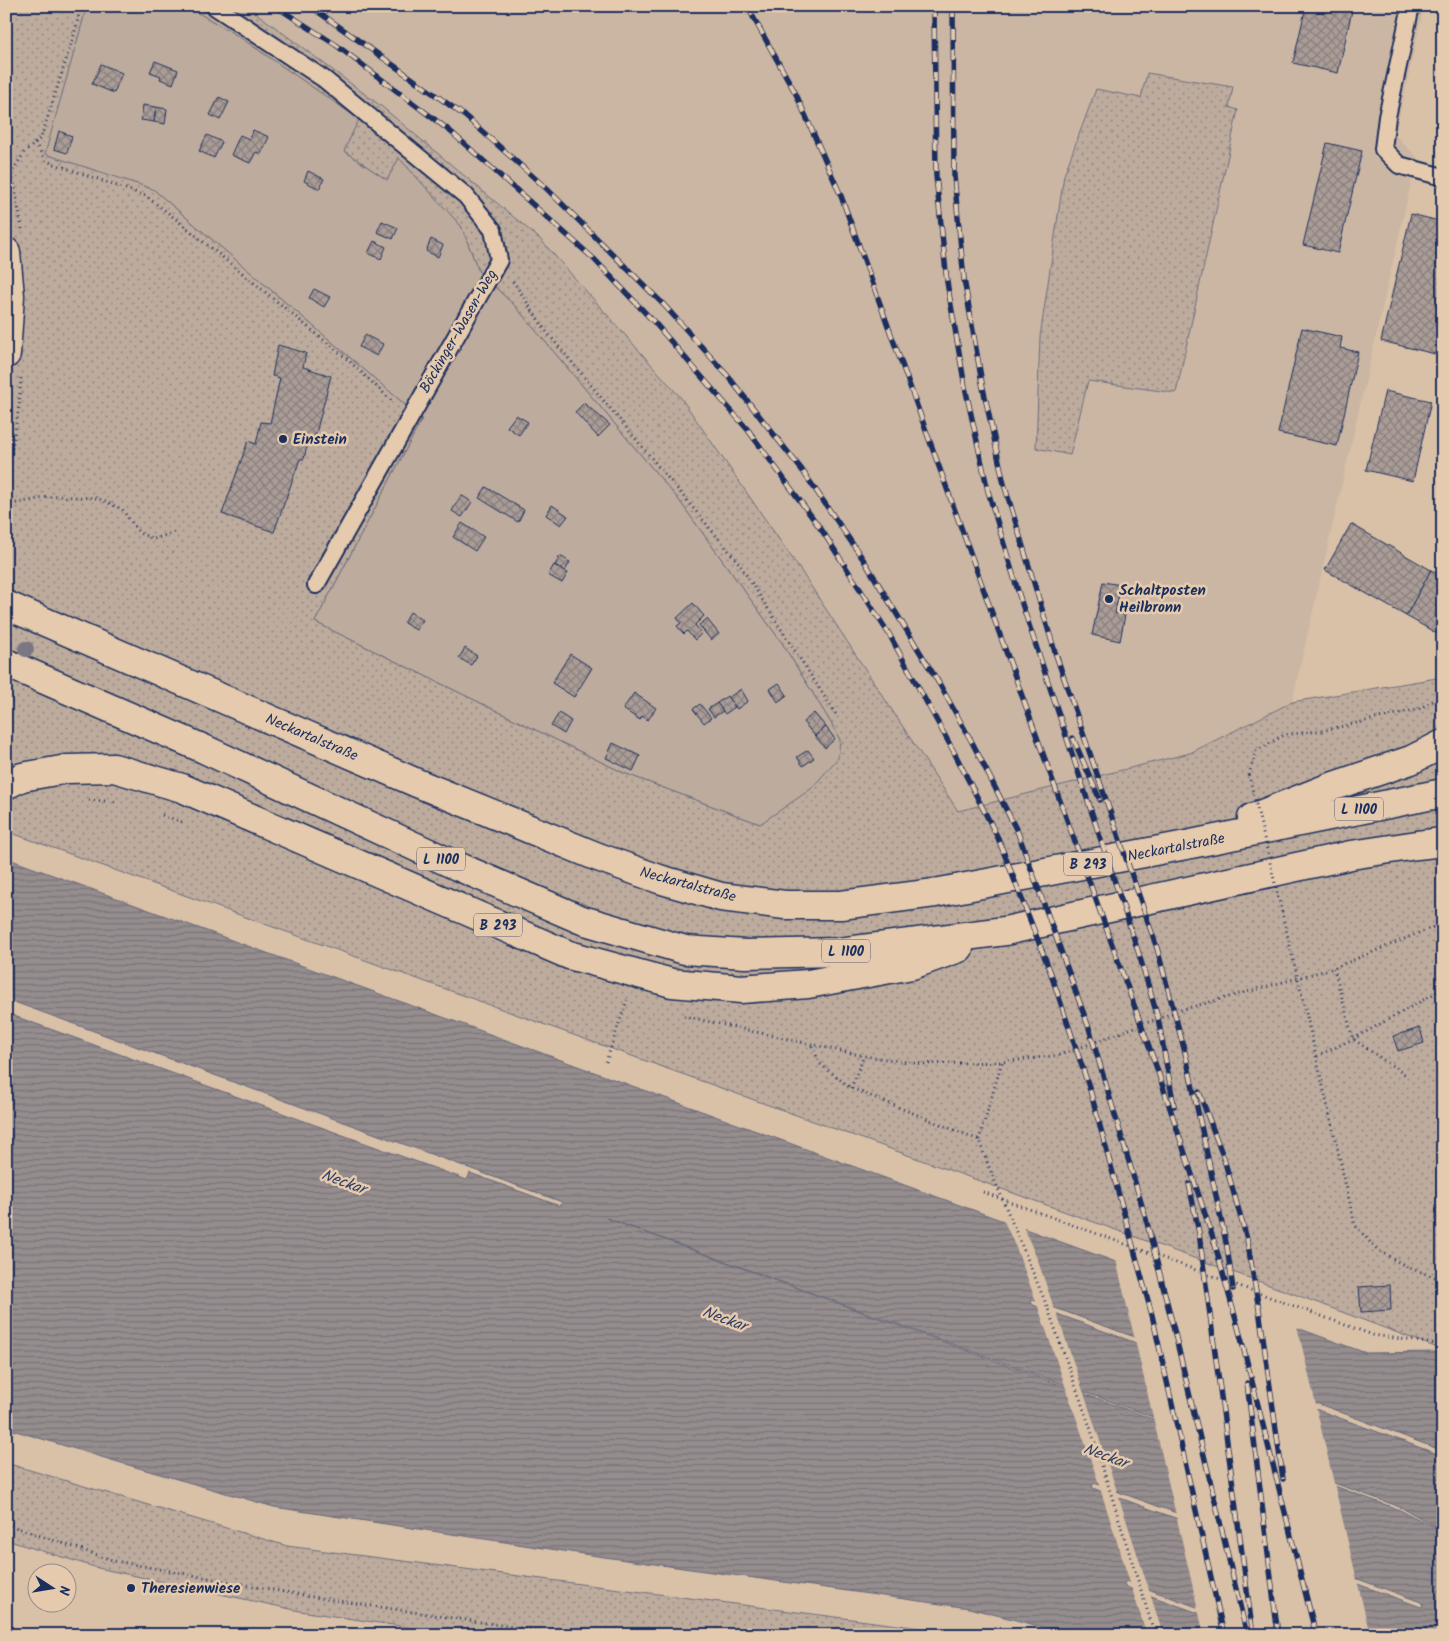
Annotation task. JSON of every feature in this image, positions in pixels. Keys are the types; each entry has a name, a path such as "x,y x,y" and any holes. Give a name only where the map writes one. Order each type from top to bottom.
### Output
{"main road":[{"path":"6,252 10,296 6,354"},
{"name":"Neckartalstraße","path":"6,605 408,779 659,879 721,897 785,904 841,905 935,893 1443,793"},
{"name":"L 1100","path":"6,663 204,749 457,866 582,920 685,950 745,954 839,952 1005,931"},
{"name":"B 293","path":"1186,845 1328,788 1411,760 1443,744"},
{"name":"B 293","path":"6,785 22,777 67,770 114,768 182,788 569,956 672,983 741,989 808,984 912,965 1005,931 1351,855 1417,844 1443,842"}],"lane":[{"name":"Böckinger-Wasen-Weg","path":"214,6 324,79 466,196 493,230 499,260 316,585"},
{"path":"1412,6 1387,117 1384,149 1399,166 1443,177"}],"path":[{"path":"24,153 42,138 74,35 81,6"},
{"path":"35,143 46,161 146,196 346,358 409,417"},
{"path":"499,260 545,330 738,562 837,716"},
{"path":"6,506 55,496 97,498 122,509 139,533 154,539 175,532"},
{"path":"1443,695 1420,709 1326,730 1284,734 1256,751 1250,775 1355,1225 1376,1249 1407,1268 1443,1280"},
{"path":"979,1140 851,1088 820,1064 812,1045 864,1056 923,1064 1002,1062 1060,1055 1181,1010 1334,968 1443,922"},
{"path":"1434,926 1443,929"},
{"path":"1334,968 1353,1039 1406,1076"},
{"path":"1317,1056 1353,1039 1434,994 1443,986"},
{"path":"606,1062 627,1000"},
{"path":"851,1088 864,1056"},
{"path":"1002,1062 979,1140 1047,1306 1093,1436 1156,1635"},
{"path":"983,1192 1373,1335 1443,1345"},
{"path":"6,1524 115,1561 313,1597 567,1635"}],"shaded area":[{"path":"6,6 87,6 46,154 153,189 422,419 315,622 624,773 760,824 840,740 782,643 678,499 515,306 479,272 461,226 399,159 387,180 344,151 358,119 238,36 186,6 245,6 252,10 381,106 540,239 681,398 799,568 958,811 1190,753 1292,702 1443,677 1443,1350 1294,1294 6,831"},
{"path":"87,6 186,6 238,36 359,119 344,151 387,180 399,158 461,226 479,272 515,306 678,499 782,643 840,740 838,758 811,789 760,824 624,773 315,622 422,419 153,189 45,154"},
{"path":"245,6 1424,6 1395,135 1417,157 1292,702 1190,753 1111,773 1152,892 958,811 799,568 681,398 540,239 381,106"},
{"path":"1147,73 1233,87 1229,107 1238,110 1176,393 1088,381 1070,455 1036,448 1040,337 1064,175 1096,89 1141,98"},
{"path":"6,1463 287,1546 975,1635 459,1635 300,1611 98,1568 6,1540"}],"water":[{"name":"Neckar","path":"6,858 1366,1353 1443,1352 1443,1451 1033,1300 1031,1302 1033,1305 1443,1456 1443,1530 1400,1507 606,1218 1400,1510 1441,1530 1443,1531 1443,1635 1273,1635 1126,1581 1124,1584 1126,1587 1260,1635 1074,1635 969,1608 583,1554 274,1507 6,1428 6,1013 467,1180 470,1173 560,1206 562,1202 6,999","holes":["1094,1483 1421,1602 1423,1606 1421,1607 1092,1487"]}],"pier":[{"path":"1003,1219 1023,1226 1038,1261 1055,1311 1037,1304"},
{"path":"1116,1260 1297,1326 1316,1405 1135,1340"},
{"path":"1037,1304 1056,1311 1118,1494 1100,1487"},
{"path":"1135,1340 1316,1407 1370,1635 1262,1633 1262,1635 1204,1635"},
{"path":"1100,1488 1118,1495 1150,1593 1131,1586"},
{"path":"1131,1586 1150,1593 1163,1635 1147,1635"}],"building":[{"path":"1306,6 1353,6 1338,73 1293,63"},
{"path":"155,61 178,70 173,84 160,79 161,76 150,72"},
{"path":"101,64 122,73 114,93 92,84"},
{"path":"219,97 229,102 220,120 210,115"},
{"path":"143,105 156,107 154,122 141,120"},
{"path":"156,107 167,109 165,124 154,122"},
{"path":"253,130 269,137 261,154 256,152 250,163 231,155 240,135 249,139"},
{"path":"59,131 72,136 67,153 54,149"},
{"path":"207,135 222,142 214,158 199,151"},
{"path":"1327,143 1362,151 1338,253 1303,245"},
{"path":"308,171 324,179 319,189 304,181"},
{"path":"1411,214 1443,222 1443,320 1435,354 1381,341"},
{"path":"382,221 398,228 393,239 377,232"},
{"path":"431,239 443,245 438,257 426,251"},
{"path":"374,241 386,247 381,259 368,253"},
{"path":"314,289 330,297 324,307 309,298"},
{"path":"1302,328 1342,337 1340,348 1358,352 1337,446 1278,433"},
{"path":"365,335 383,344 377,356 359,347"},
{"name":"Einstein","path":"278,345 306,353 303,367 331,376 315,437 309,437 304,459 300,459 274,532 222,514 248,441 256,444 261,422 270,423 280,378 272,376"},
{"path":"1385,391 1431,401 1413,481 1366,470"},
{"path":"584,403 610,425 598,437 575,412"},
{"path":"516,415 528,422 519,435 507,427"},
{"path":"486,487 524,510 518,522 479,498"},
{"path":"461,495 472,502 462,517 452,511"},
{"path":"552,505 568,516 561,525 546,515"},
{"path":"462,523 484,537 475,551 453,537"},
{"path":"1351,524 1431,570 1406,616 1325,570"},
{"path":"560,556 570,562 565,571 555,565"},
{"path":"554,565 568,573 562,583 548,575"},
{"path":"1431,570 1443,576 1443,637 1406,616"},
{"name":"Schaltposten Heilbronn","path":"1103,582 1121,585 1115,613 1125,615 1120,641 1092,635"},
{"path":"693,603 704,616 695,625 702,633 695,640 687,631 684,634 677,626 681,623 677,618"},
{"path":"410,612 423,620 416,630 404,623"},
{"path":"707,619 719,634 711,640 699,625"},
{"path":"465,648 477,656 471,665 459,658"},
{"path":"570,654 592,668 574,697 552,683"},
{"path":"779,683 787,695 778,702 770,689"},
{"path":"741,689 748,701 737,709 728,698"},
{"path":"634,693 656,708 648,720 642,716 640,720 623,709"},
{"path":"727,696 735,707 725,714 717,703"},
{"path":"717,703 723,711 714,717 708,709"},
{"path":"700,704 711,718 704,723 693,709"},
{"path":"559,713 571,721 564,734 551,726"},
{"path":"814,713 826,727 815,736 803,722"},
{"path":"826,727 835,739 825,748 815,736"},
{"path":"613,743 640,756 633,771 606,758"},
{"path":"808,750 814,758 803,766 797,757"},
{"path":"1420,1028 1424,1043 1398,1051 1393,1036"},
{"path":"1390,1285 1391,1310 1361,1312 1359,1287"}],"railway":[{"path":"275,6 336,45 450,131 594,259 654,322 748,430 823,532 889,634 954,752 998,838 1050,971 1090,1090 1152,1315 1224,1635"},
{"path":"310,6 465,116 547,189 664,305 727,375 802,470 865,562 940,685 973,744 1018,833 1089,1028 1146,1219 1247,1635"},
{"path":"747,6 796,94 841,196 1155,1063 1214,1241 1241,1338 1316,1635"},
{"path":"934,6 936,176 947,282 965,387 988,491 1021,601 1138,951 1158,1018 1174,1106"},
{"path":"953,6 954,176 964,279 982,383 1004,484 1055,652 1157,948 1186,1056 1227,1247 1233,1289"},
{"path":"1073,738 1100,800"},
{"path":"1199,1092 1224,1159 1247,1239 1283,1479"},
{"path":"1189,1184 1199,1233 1253,1635"},
{"path":"1247,1383 1278,1635"}],"place":[{"name":"Einstein","path":"283,439"},
{"name":"Schaltposten Heilbronn","path":"1109,599"},
{"name":"Theresienwiese","path":"131,1588"}]}
